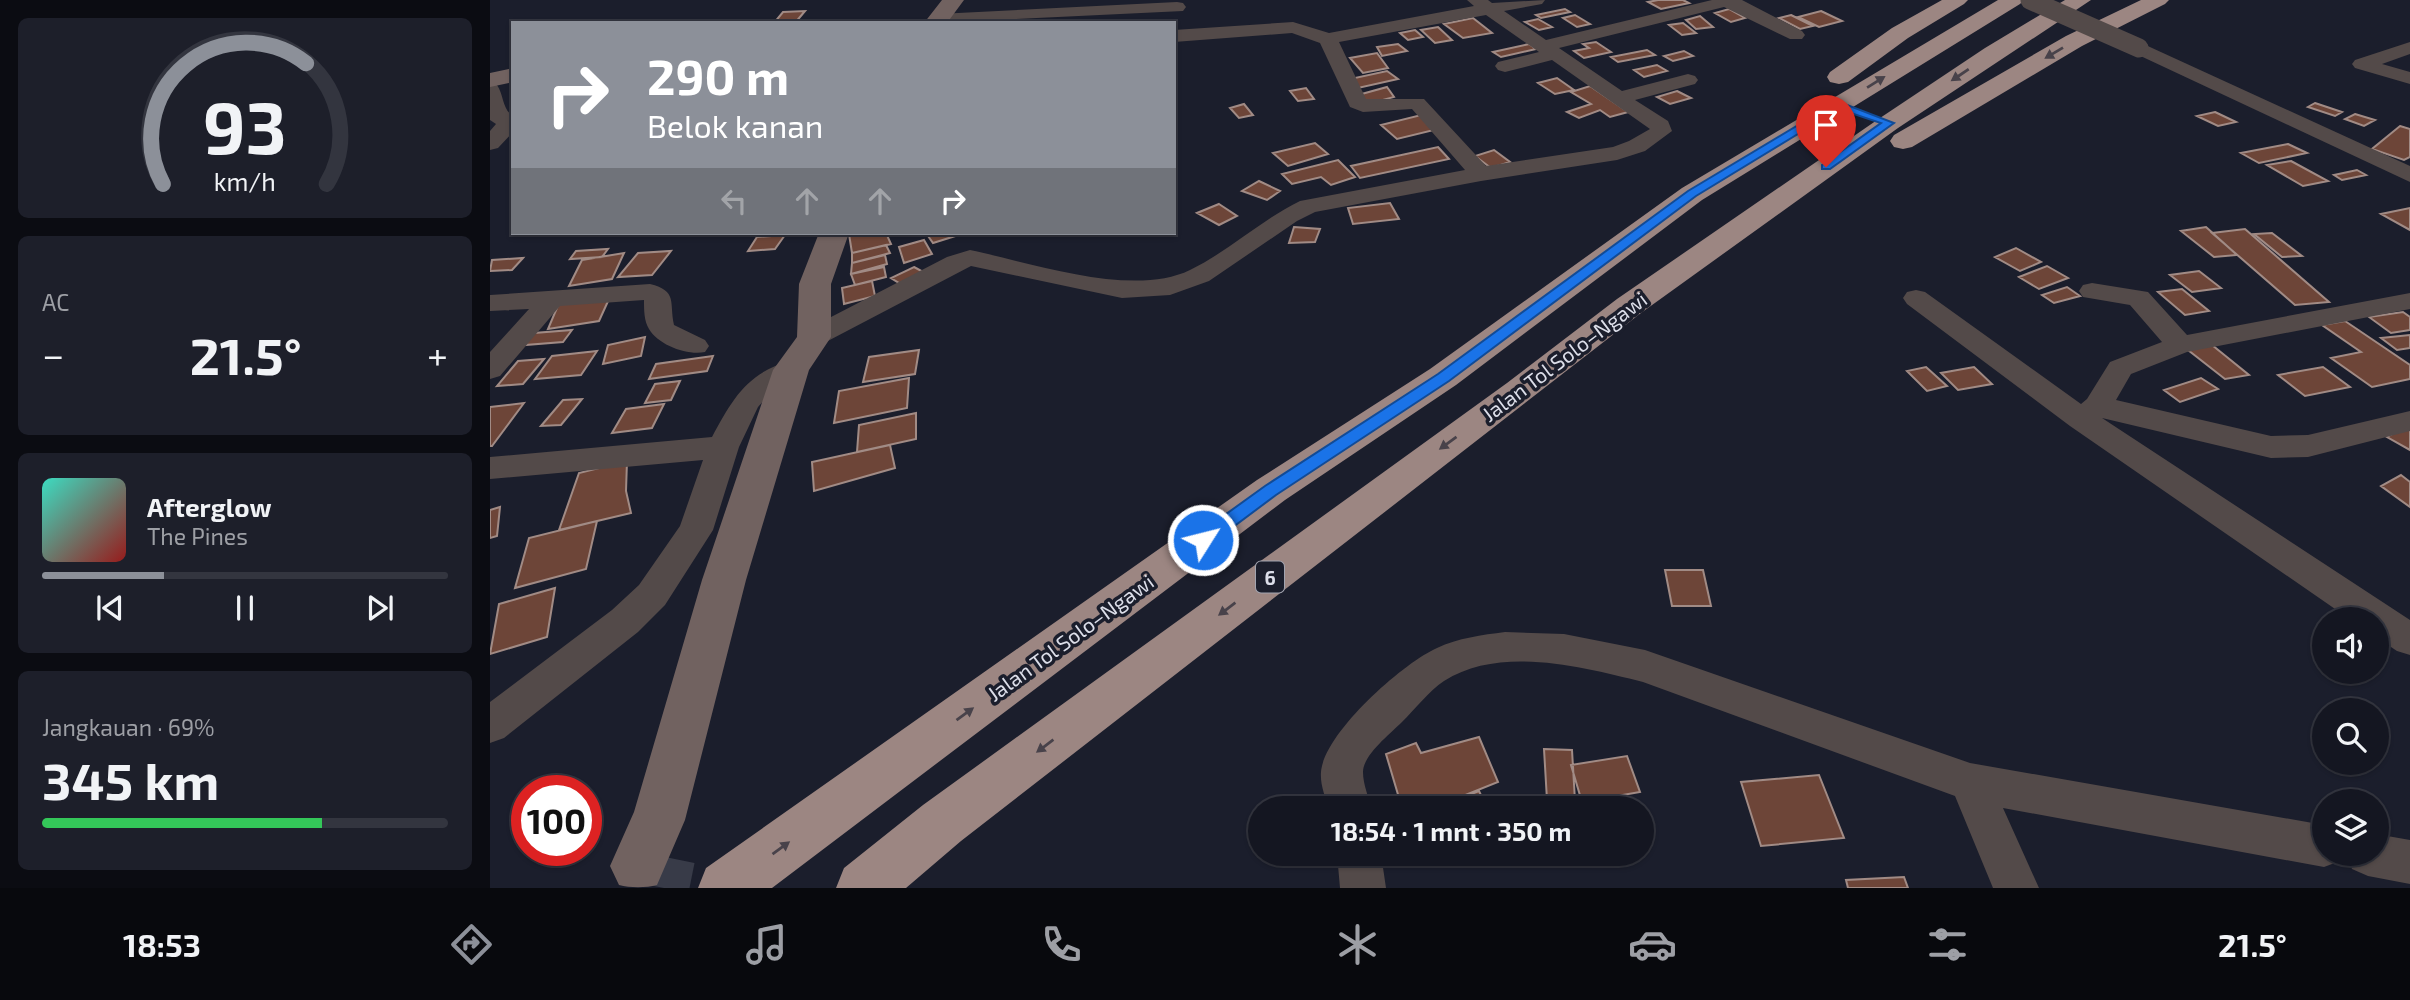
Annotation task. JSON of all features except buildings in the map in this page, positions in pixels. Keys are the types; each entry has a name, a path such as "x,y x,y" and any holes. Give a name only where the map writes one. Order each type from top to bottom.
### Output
{"highway":[{"path":"1692,194 1737,152 1900,33 1957,0"},
{"name":"Jalan Tol Solo–Ngawi","path":"726,888 1270,490 1444,377 1692,194 2014,0"},
{"name":"Jalan Tol Solo–Ngawi","path":"864,888 953,815 1680,270 1889,123 1993,53 2080,0"},
{"path":"1680,270 2074,41 2158,0"}],"street":[{"path":"936,21 953,0"},
{"path":"1176,36 1293,27 1328,39 1484,5 1536,0"},
{"path":"2031,0 2410,175"},
{"path":"1504,66 1549,50 1728,1 1796,35"},
{"path":"655,848 724,580 791,370 814,337 966,259 1122,290 1161,289 1200,275 1288,215 1308,206 1481,174 1617,153 1637,146 1661,131 1660,126 1484,5"},
{"path":"936,21 1177,7"},
{"path":"1278,9 1293,27"},
{"path":"1328,39 1357,103 1363,106 1417,103 1481,174"},
{"path":"2409,48 2362,64 2410,78"},
{"path":"490,80 511,75"},
{"path":"1618,98 1688,80"},
{"path":"490,89 507,122 506,127 490,143"},
{"path":"814,337 815,284 833,235"},
{"path":"2092,291 2139,298 2180,345"},
{"path":"490,303 650,292 657,295 658,324 663,333 695,346"},
{"path":"1916,298 2090,412 2410,640"},
{"path":"490,370 552,299"},
{"path":"2090,412 2120,368 2180,345 2410,301"},
{"path":"490,725 625,621 652,595 696,530 723,447 745,403 754,392 791,370"},
{"path":"2090,412 2271,447 2308,446 2410,421"},
{"path":"495,474 723,447"},
{"path":"1347,796 1342,773 1343,764 1355,744 1428,671 1472,652 1526,648 1596,653 1646,666 1970,782 2312,844"},
{"path":"1970,782 2016,888"},
{"path":"2389,858 2410,862"},
{"path":"1360,866 1363,888"}],"lane":[{"path":"1838,105 1889,123"}],"tunnel":[{"path":"664,888 670,858"}],"route":[{"path":"1203,540 1270,490 1444,377 1692,194 1838,105 1889,123 1826,167"}]}
